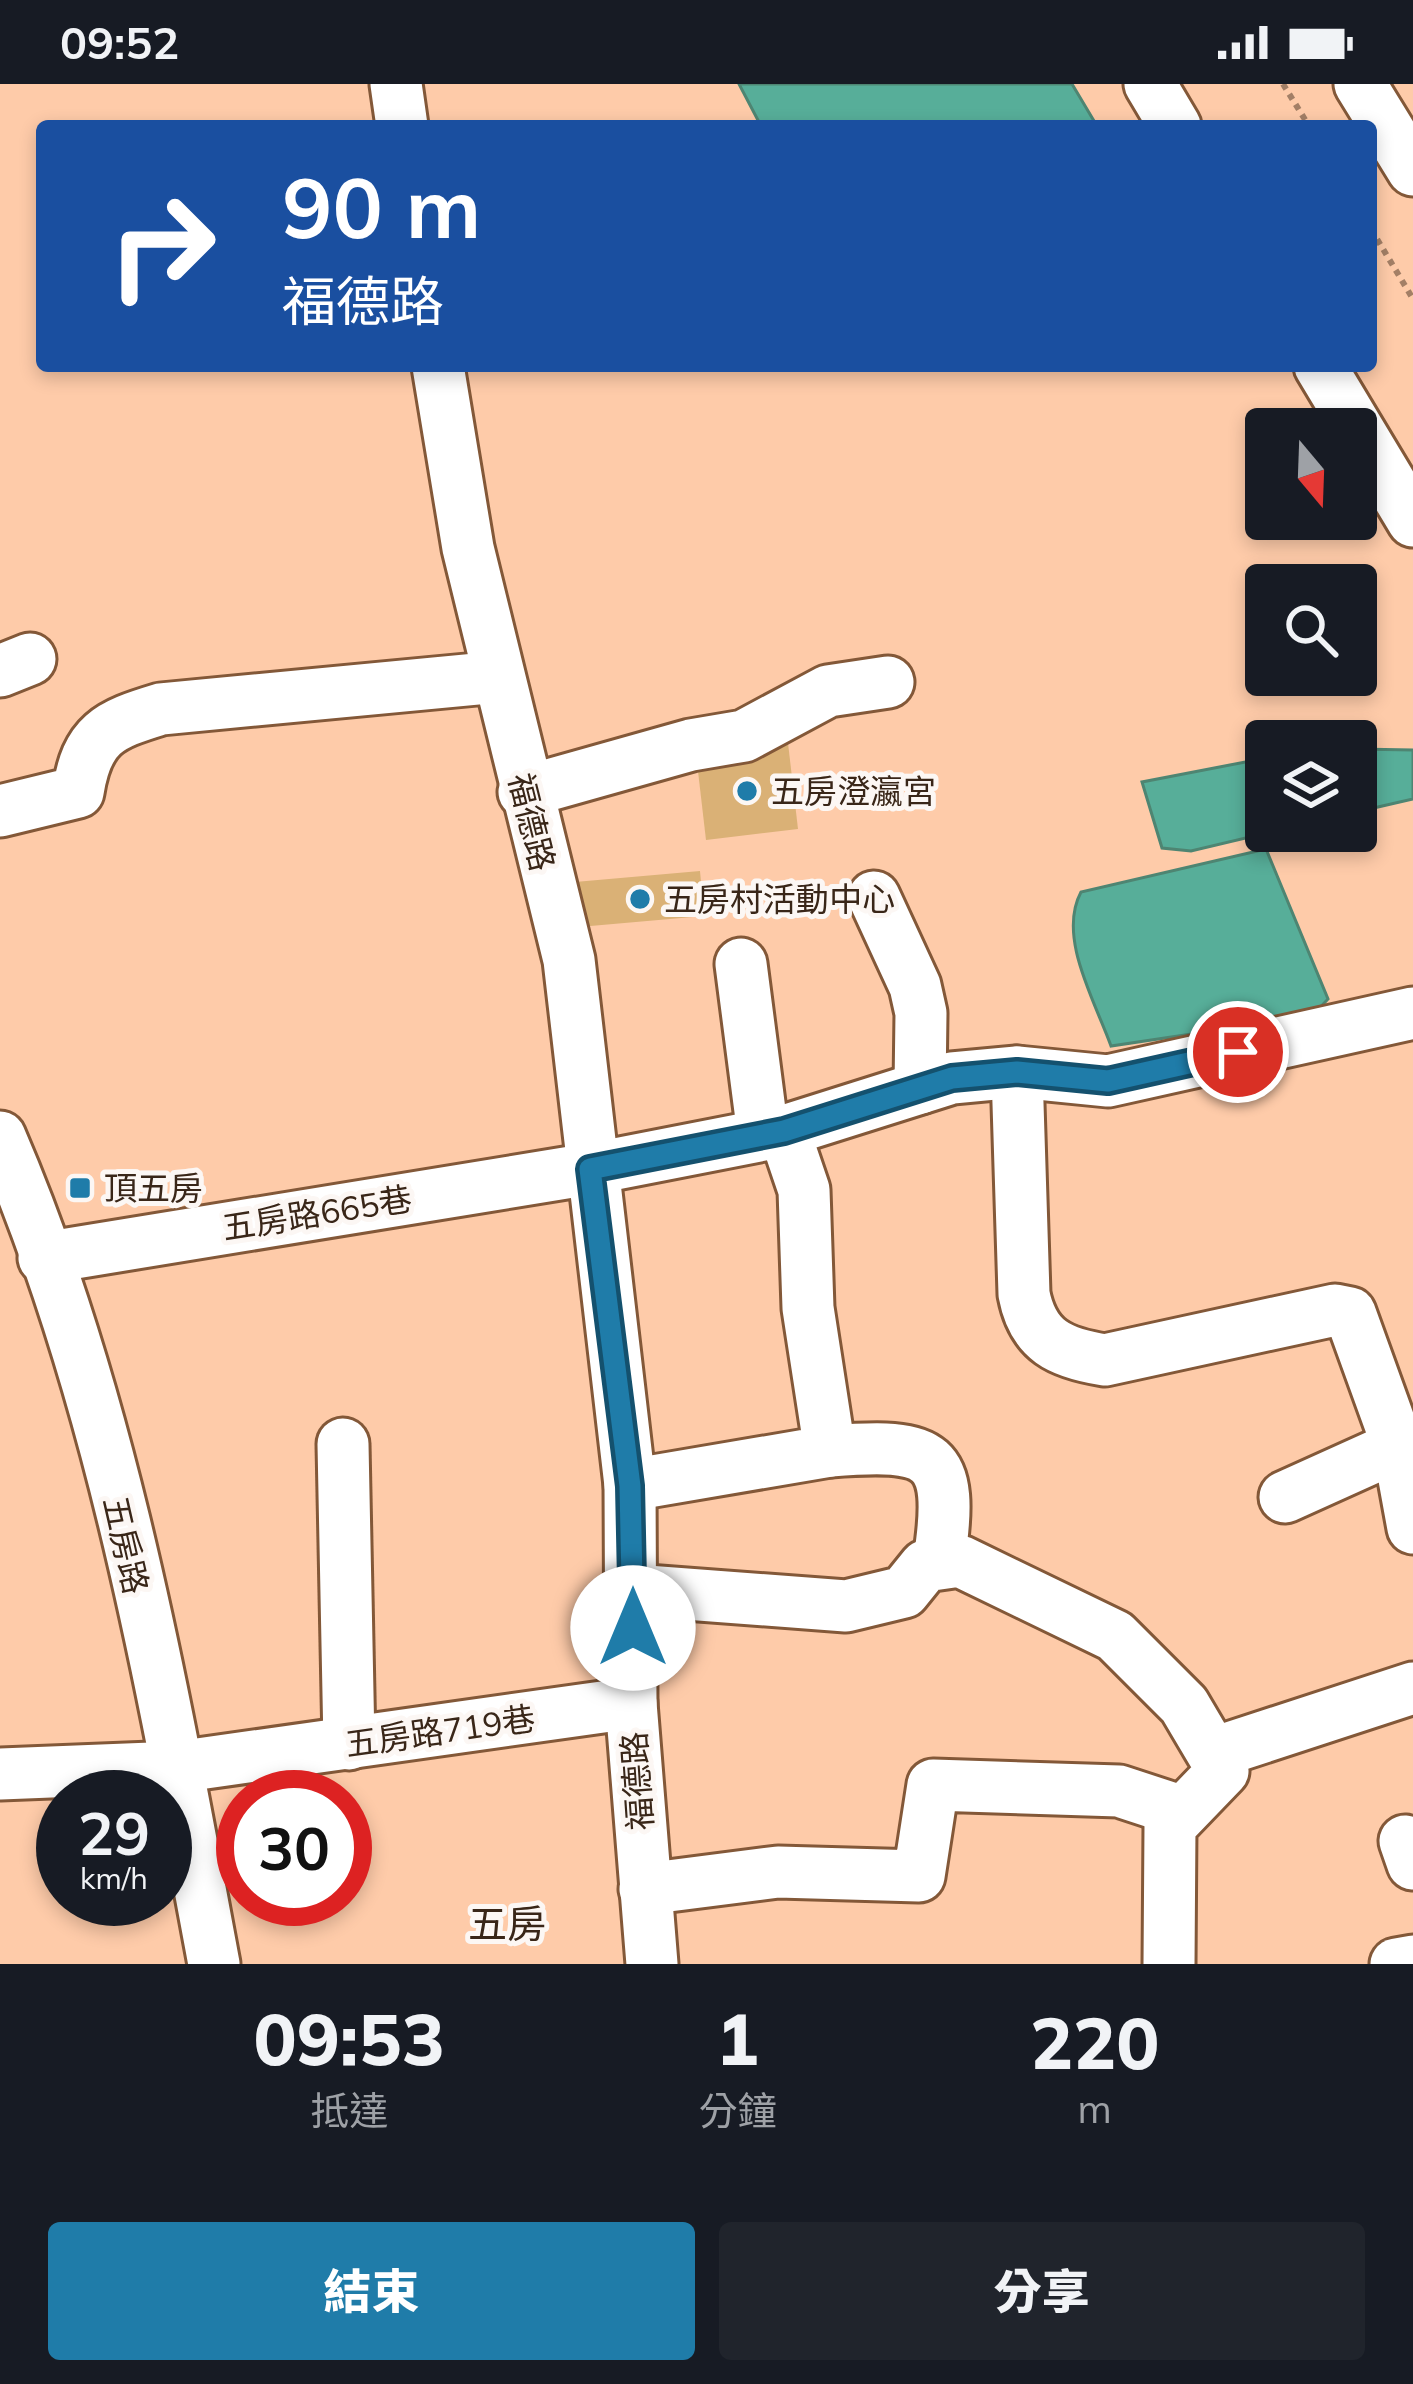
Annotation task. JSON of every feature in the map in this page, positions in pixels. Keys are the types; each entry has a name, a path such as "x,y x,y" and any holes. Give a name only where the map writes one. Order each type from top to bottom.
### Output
{"street":[{"path":"396,84 401,120"},
{"path":"1150,84 1171,120"},
{"path":"1360,84 1413,170"},
{"name":"福德路","path":"439,372 469,548 524,792 569,960 630,1486 631,1703 652,1964"},
{"path":"1324,372 1413,521"},
{"path":"0,811 79,792 84,756 99,737 122,721 161,709 498,677"},
{"path":"524,792 691,745 744,736 828,691 888,682"},
{"path":"874,897 915,986 921,1012 920,1088"},
{"path":"741,964 773,1132 804,1190 808,1308 830,1451"},
{"path":"590,1169 773,1132 952,1078 1017,1072 1108,1081 1413,1013"},
{"path":"1017,1072 1024,1294 1029,1318 1042,1339 1068,1354 1105,1360 1335,1310 1350,1313 1406,1446 1413,1528"},
{"name":"五房路","path":"4,1155 89,1386 177,1767 214,1964"},
{"name":"五房路665巷","path":"44,1258 590,1169"},
{"path":"343,1444 349,1744"},
{"path":"630,1486 830,1451 902,1446 927,1456 949,1498 940,1560"},
{"path":"1286,1497 1406,1446"},
{"path":"633,1590 846,1606 904,1592 925,1566 940,1560 960,1561 1115,1636 1184,1705 1223,1771 1170,1826 1169,1964"},
{"path":"1214,1753 1413,1688"},
{"name":"五房路719巷","path":"0,1774 177,1767 631,1703"},
{"path":"645,1888 778,1872 919,1876 933,1785 1119,1791 1180,1811"},
{"path":"1396,1964 1413,1961"}],"path":[{"path":"1283,84 1305,120"},
{"path":"1377,240 1413,299"}],"water":[{"path":"739,84 1072,84 1093,120 758,120"},
{"path":"1377,749 1413,750 1413,799 1377,807"},
{"path":"1245,762 1245,838 1191,851 1162,848 1142,782"},
{"path":"1267,852 1328,999 1312,1016 1111,1046 1076,949 1073,929 1081,892"}],"building":[{"name":"五房澄瀛宮","path":"788,743 798,829 706,840 696,754"},
{"name":"五房村活動中心","path":"700,871 704,916 579,927 575,882"}],"place":[{"name":"五房澄瀛宮","path":"747,791"},
{"name":"五房村活動中心","path":"640,899"},
{"name":"頂五房","path":"80,1188"}],"district":[{"name":"五房","path":"507,1924"}],"route":[{"path":"633,1628 630,1486 590,1169 784,1131 952,1078 1017,1072 1108,1081 1238,1052"}]}
